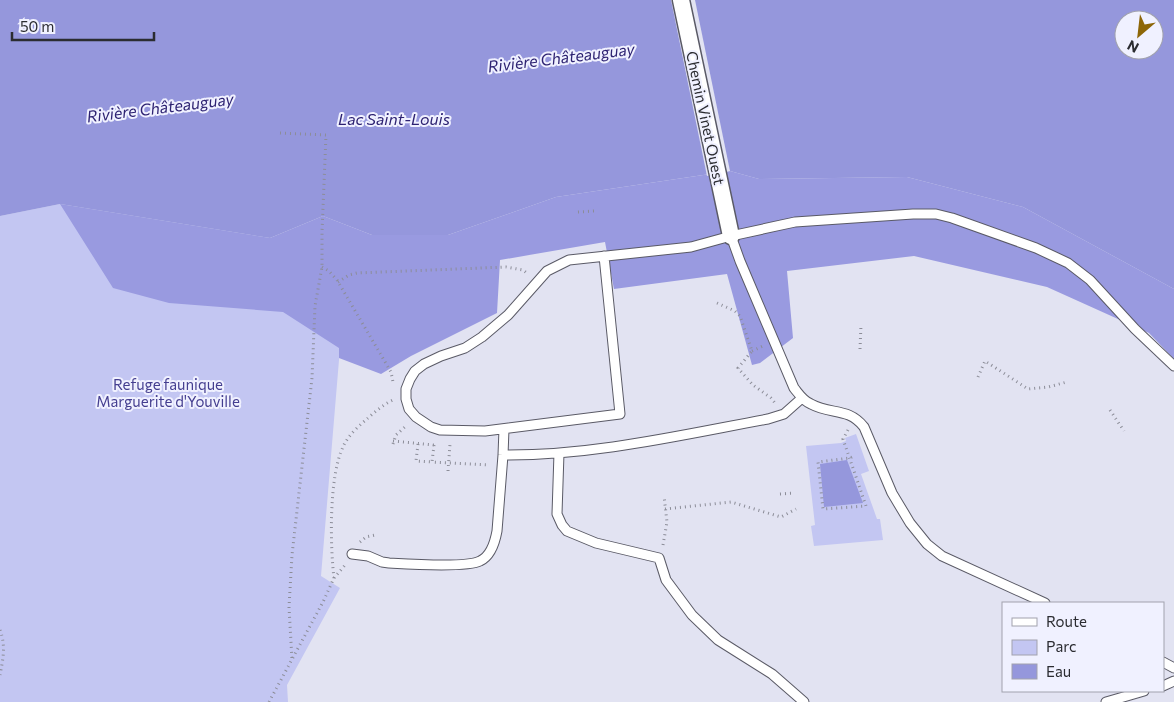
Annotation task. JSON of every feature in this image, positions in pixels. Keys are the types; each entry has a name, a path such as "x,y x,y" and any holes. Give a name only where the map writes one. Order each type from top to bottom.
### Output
{"street":[{"name":"Chemin Vinet Ouest","path":"681,0 731,236"}],"lane":[{"path":"604,256 620,414 485,431 450,431 431,427 416,418 409,409 406,394 410,379 415,371 424,364 464,348 482,338 508,315 547,271 568,260 604,256 691,247 795,222 936,214 1036,248 1068,263 1090,280 1135,329 1174,366"},
{"path":"731,236 794,388 802,398 818,407 847,413 860,422 864,427 899,506 916,531 934,551 1043,602"},
{"path":"504,455 559,453 641,442 778,416 784,414 802,398"},
{"path":"352,554 368,556 390,563 459,565 481,561 487,556 495,543 504,455 504,429"},
{"path":"559,453 557,514 567,531 596,543 659,558 666,580 697,621 718,640 772,674 804,702"},
{"path":"1106,702 1141,692"}],"path":[{"path":"280,134 326,135 322,267 315,306 312,378 288,607 292,660"},
{"path":"578,212 595,210"},
{"path":"322,267 330,272 338,282 391,372"},
{"path":"338,282 349,275 357,273 434,269 506,267 523,270 530,275"},
{"path":"717,303 736,311 740,316 752,351"},
{"path":"860,349 861,325"},
{"path":"767,345 752,351 738,368 753,385 770,398"},
{"path":"978,377 985,361 1028,389 1048,387 1067,382"},
{"path":"268,702 323,602 334,578 332,517 336,472 343,446 360,426 391,400"},
{"path":"1110,410 1124,430"},
{"path":"850,425 843,439 851,458 866,506 823,509 818,462 851,458"},
{"path":"393,444 396,435 406,426"},
{"path":"448,471 450,442"},
{"path":"418,444 416,461 486,465"},
{"path":"432,462 434,445"},
{"path":"780,494 795,494"},
{"path":"659,558 666,530 664,496"},
{"path":"665,508 731,502 781,517 796,509"},
{"path":"0,630 4,641 4,654 0,675"}],"green space":[{"name":"Refuge faunique Marguerite d'Youville","path":"60,204 270,238 340,348 321,576 340,588 287,685 288,702 0,702 0,216"},
{"path":"856,434 869,471 861,474 877,519 880,519 883,540 814,546 811,526 815,525 806,446 841,443 846,441 845,438"}],"shaded area":[{"path":"730,171 759,179 907,177 1023,207 1174,289 1174,359 1149,333 1047,287 914,256 787,271 793,338 760,363 752,365 727,274 614,289 605,242 500,260 497,313 411,356 381,374 339,358 339,348 283,312 169,303 113,288 60,204 270,238 323,216 372,235 448,235 556,197"}],"water":[{"name":"Lac Saint-Louis","path":"0,0 1174,0 1174,289 1023,207 907,177 759,179 730,171 556,197 448,235 372,235 323,216 270,238 60,204 0,216"},
{"path":"847,460 863,503 824,507 820,464"}],"pier":[{"path":"671,0 695,0 730,171 707,176"}],"water label":[{"name":"Rivière Châteauguay","path":"561,57"},
{"name":"Rivière Châteauguay","path":"160,107"}]}
